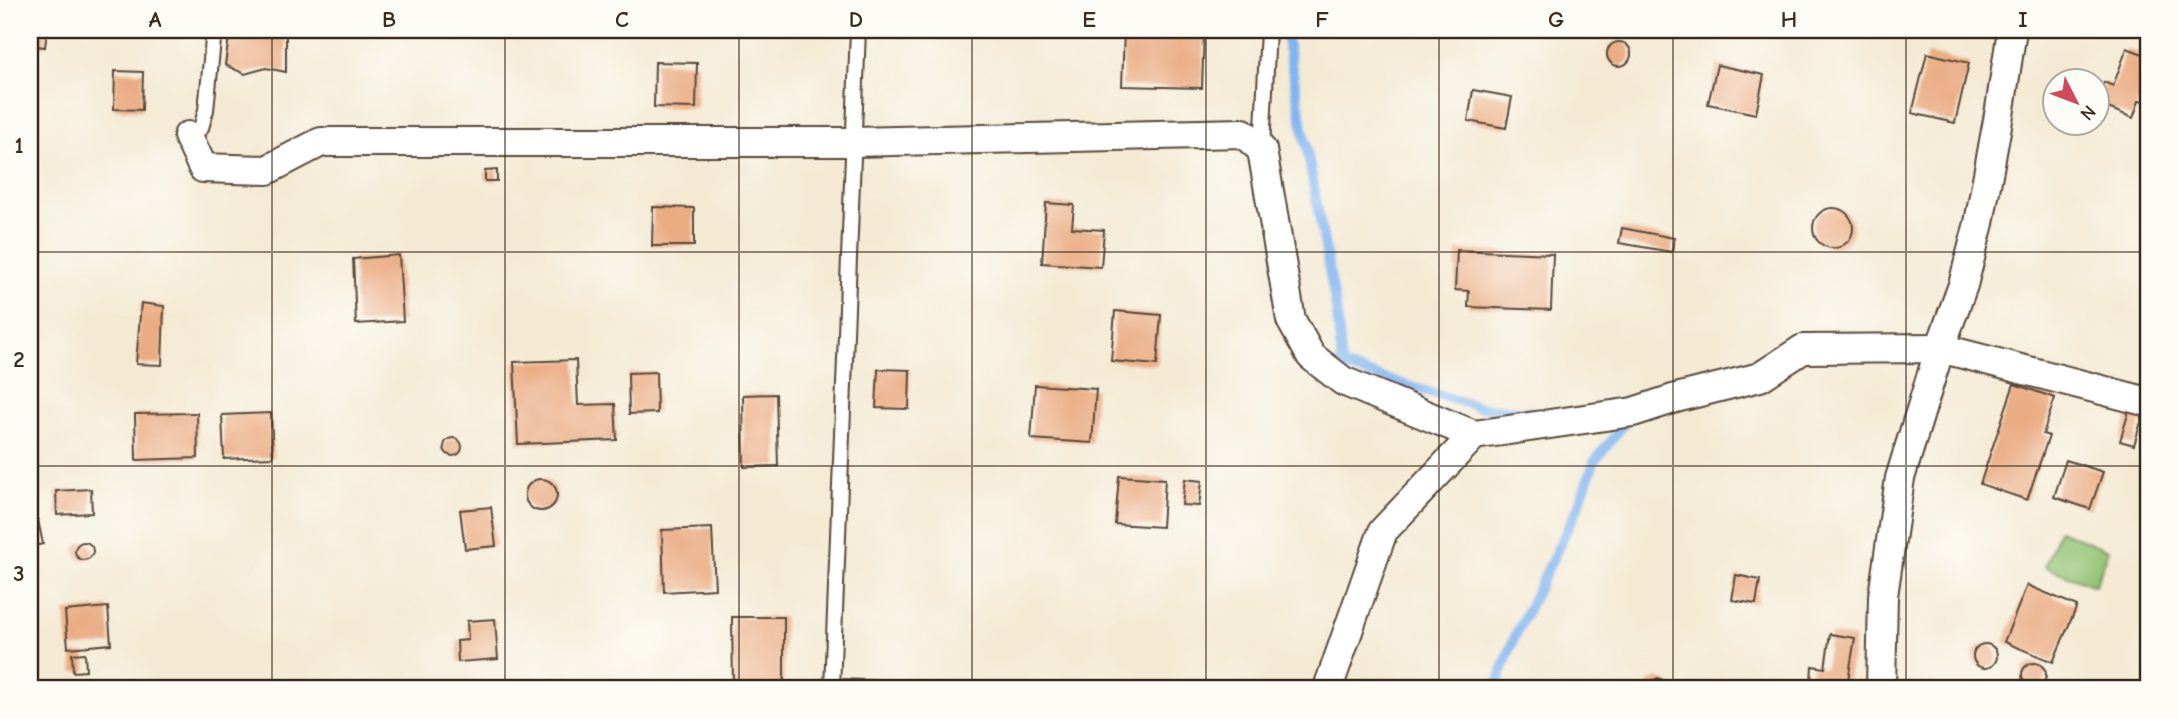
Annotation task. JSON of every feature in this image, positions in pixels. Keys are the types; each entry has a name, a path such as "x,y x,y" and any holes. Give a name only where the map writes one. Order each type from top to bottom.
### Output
{"street":[{"path":"1881,688 1883,596 1900,478 1940,348 1963,285 1979,223 2012,30"},
{"path":"188,136 203,168 267,170 321,142 852,142 1243,133 1262,150 1291,320 1311,356 1343,381 1474,435 1633,412 1760,377 1803,349 1940,348 2148,402"},
{"path":"1328,688 1383,531 1474,435"}],"lane":[{"path":"188,136 201,128 206,110 214,30"},
{"path":"832,688 858,30"},
{"path":"1262,150 1268,30"}],"green space":[{"path":"2059,530 2109,550 2095,586 2045,567"}],"building":[{"path":"30,30 47,30 45,47 30,45"},
{"path":"230,30 286,30 286,72 266,68 245,74 225,65"},
{"path":"1124,30 1204,30 1202,88 1122,86"},
{"path":"1614,42 1624,42 1631,49 1631,59 1624,66 1614,66 1607,59 1607,49"},
{"path":"2127,48 2148,56 2148,101 2139,101 2133,118 2112,110 2113,86"},
{"path":"1927,53 1969,63 1955,123 1912,113"},
{"path":"655,62 697,63 696,108 654,107"},
{"path":"1717,65 1764,75 1756,114 1708,104"},
{"path":"115,71 143,72 142,110 114,109"},
{"path":"1473,90 1512,97 1506,128 1468,121"},
{"path":"497,170 497,181 485,181 485,171"},
{"path":"1046,203 1074,205 1072,228 1104,230 1101,267 1042,263"},
{"path":"653,207 694,208 694,246 652,246"},
{"path":"1833,208 1841,209 1847,214 1852,220 1852,236 1847,242 1841,247 1833,248 1825,247 1819,242 1814,236 1813,228 1814,220 1819,214 1825,209"},
{"path":"1622,228 1674,238 1672,252 1619,243"},
{"path":"1457,250 1553,254 1551,310 1468,307 1469,291 1455,290"},
{"path":"399,255 403,321 356,324 353,259"},
{"path":"141,303 164,306 162,365 136,364"},
{"path":"1115,311 1161,315 1157,365 1111,361"},
{"path":"576,360 578,405 615,404 617,440 518,444 514,362"},
{"path":"878,369 910,370 909,409 876,408"},
{"path":"656,372 657,413 629,414 628,373"},
{"path":"2014,384 2055,398 2043,434 2049,436 2027,500 1980,484"},
{"path":"1035,385 1096,389 1092,443 1031,439"},
{"path":"776,394 778,466 744,467 743,395"},
{"path":"2130,408 2144,412 2134,445 2120,441"},
{"path":"197,413 198,458 136,460 135,414"},
{"path":"271,413 273,457 224,459 222,415"},
{"path":"449,438 457,438 462,447 460,454 449,456 444,451 444,443"},
{"path":"2066,460 2103,472 2090,509 2054,497"},
{"path":"1119,476 1165,479 1162,527 1115,524"},
{"path":"541,479 553,483 557,495 553,507 541,511 529,507 525,495 529,483"},
{"path":"1185,479 1202,481 1199,506 1182,505"},
{"path":"91,489 92,513 57,515 56,491"},
{"path":"491,507 496,546 465,549 460,510"},
{"path":"38,520 43,544 30,547 30,522"},
{"path":"712,528 715,589 664,592 662,530"},
{"path":"80,542 88,542 93,551 91,558 80,560 75,555 75,547"},
{"path":"1736,575 1760,580 1756,604 1732,600"},
{"path":"2027,585 2077,606 2053,662 2004,642"},
{"path":"108,607 111,644 68,648 65,611"},
{"path":"732,617 784,617 784,688 733,688"},
{"path":"495,619 498,659 458,662 457,641 468,640 467,621"},
{"path":"1830,634 1855,638 1847,686 1811,681 1812,666 1825,668"},
{"path":"1985,644 1994,647 1997,656 1994,665 1985,668 1976,665 1973,656 1976,647"},
{"path":"85,653 86,671 73,672 72,654"},
{"path":"2034,663 2043,666 2046,675 2043,684 2034,687 2025,684 2022,675 2025,666"},
{"path":"1658,678 1667,682 1670,688 1646,688 1649,682"},
{"path":"842,679 929,683 929,688 841,688"}],"waterway":[{"path":"1285,30 1337,313 1342,366 1479,407 1545,414"},
{"path":"1496,688 1515,636 1578,507 1594,462 1628,419"}]}
